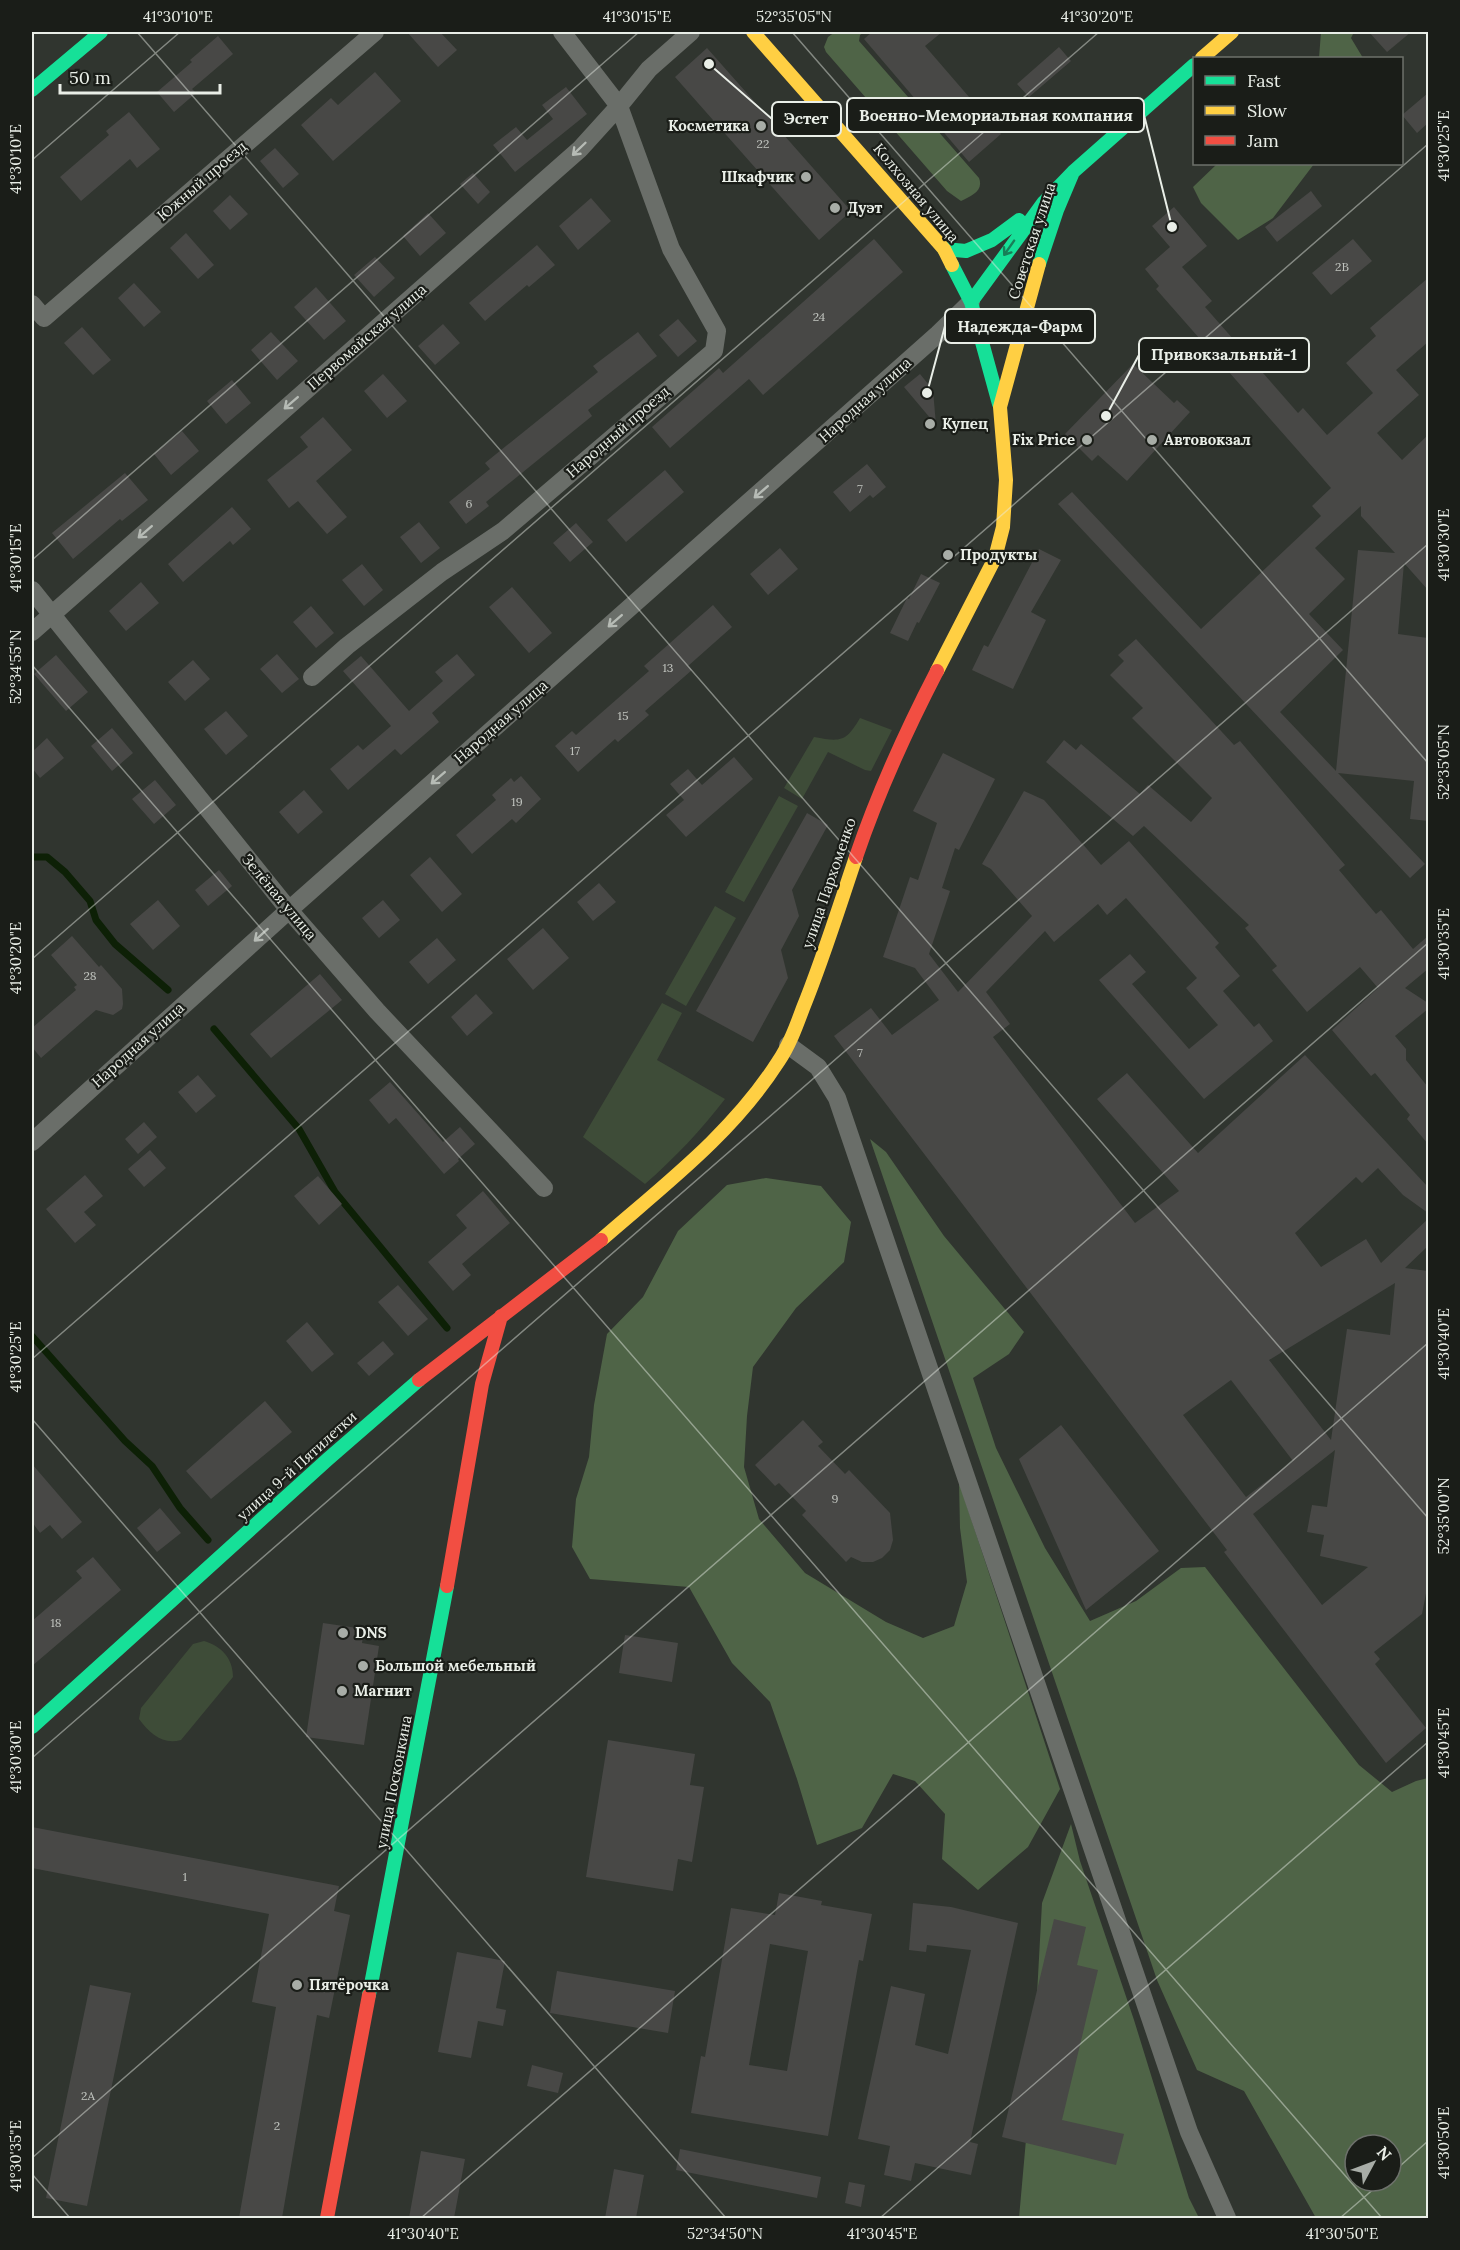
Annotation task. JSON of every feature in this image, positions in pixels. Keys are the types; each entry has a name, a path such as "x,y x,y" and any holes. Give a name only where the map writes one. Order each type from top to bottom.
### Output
{"street":[{"path":"32,90 101,32"},
{"name":"Южный проезд","path":"32,304 44,318 375,32"},
{"path":"562,32 619,106"},
{"name":"Первомайская улица","path":"32,632 580,149 649,69 691,32"},
{"name":"Колхозная улица","path":"753,32 944,249 971,302"},
{"path":"1203,57 1233,32"},
{"name":"Советская улица","path":"1006,480 1000,407 1038,270 1057,210 1073,171 1193,66"},
{"name":"Народный проезд","path":"312,677 346,646 442,572 503,531 714,351 717,331 671,249 619,106"},
{"path":"1000,407 971,302 1044,202 1073,171"},
{"path":"944,249 966,251 992,240 1044,202"},
{"name":"Народная улица","path":"32,1142 289,910 805,453 971,302"},
{"name":"улица Пархоменко","path":"597,1243 706,1149 730,1125 778,1064 788,1046 810,991 873,806 910,724 991,567 1003,527 1006,480"},
{"name":"Зелёная улица","path":"32,590 289,910 376,1011 544,1188"},
{"path":"788,1046 818,1066 837,1098 1188,2132 1227,2218"},
{"name":"улица 9-й Пятилетки","path":"32,1727 328,1459 439,1363 597,1243"},
{"name":"улица Посконкина","path":"327,2218 444,1606 482,1384 501,1316"}],"green space":[{"path":"835,32 864,32 860,35 859,41 979,178 980,186 976,192 961,201 947,191 826,52 824,47 828,37"},
{"path":"1321,32 1354,32 1351,38 1362,57 1319,57"},
{"path":"1216,165 1313,165 1273,218 1238,240 1201,203 1193,187"},
{"path":"860,718 892,730 871,771 828,752 802,799 784,788 814,737 831,740 842,738 851,732"},
{"path":"779,796 798,806 744,902 725,892"},
{"path":"715,906 736,918 686,1006 665,994"},
{"path":"662,1003 682,1013 657,1060 725,1099 707,1122 645,1184 583,1137"},
{"path":"870,1139 886,1152 944,1236 1024,1332 1009,1354 973,1378 996,1448 1045,1548 1090,1621 1136,1601 1181,1568 1205,1567 1359,1765 1392,1792 1428,1778 1428,2218 1316,2218 1244,2091 1197,2070 1157,1980"},
{"path":"766,1178 821,1186 851,1222 844,1262 796,1308 753,1367 744,1467 759,1519 805,1573 886,1622 923,1638 954,1626 967,1582 960,1528 959,1482 1060,1789 1028,1847 978,1890 942,1859 945,1814 915,1781 893,1774 862,1828 817,1845 770,1702 732,1663 689,1587 590,1579 572,1547 576,1499 589,1457 594,1405 607,1334 643,1297 678,1231 727,1185"},
{"path":"204,1641 216,1646 225,1654 231,1664 233,1677 181,1740 163,1740 152,1734 139,1719 141,1708 193,1644"},
{"path":"1071,1824 1080,1861 1134,2020 1189,2198 1199,2218 1019,2218 1034,2050 1042,1903"}],"building":[{"path":"407,32 440,32 457,50 438,67"},
{"path":"872,32 942,32 925,46 1001,134 969,162 864,39"},
{"path":"1369,32 1411,32 1387,52"},
{"path":"218,36 233,54 192,89 196,93 174,112 157,92"},
{"path":"1059,47 1071,61 1029,97 1017,84"},
{"path":"707,48 851,211 819,240 675,77"},
{"path":"375,72 401,101 333,161 301,125 331,98 338,105"},
{"path":"566,87 587,114 515,172 493,145 516,127 527,140 553,119 542,105"},
{"path":"1428,93 1428,123 1417,133 1403,114"},
{"path":"129,112 160,149 137,168 130,159 81,201 60,177 109,135 106,131"},
{"path":"275,148 299,174 283,188 260,161"},
{"path":"473,173 490,192 478,204 460,184"},
{"path":"1311,191 1322,206 1277,242 1265,227"},
{"path":"230,195 248,214 230,230 213,211"},
{"path":"591,198 611,221 578,250 559,226"},
{"path":"1174,207 1207,246 1182,267 1212,301 1205,307 1298,413 1303,408 1327,435 1373,393 1346,363 1376,336 1370,328 1428,278 1428,342 1396,370 1419,395 1377,433 1402,460 1428,435 1428,590 1404,563 1398,634 1428,638 1428,821 1410,819 1414,781 1338,773 1425,864 1410,878 1058,504 1072,492 1201,629 1321,516 1312,506 1331,488 1156,289 1159,286 1145,269 1170,247 1152,226","holes":["1361,506 1361,516 1395,553 1358,550 1336,771 1280,712 1343,650 1309,614 1345,579 1315,548"]},
{"path":"428,213 446,233 420,256 403,236"},
{"path":"186,233 214,265 198,279 170,248"},
{"path":"874,239 903,272 763,395 749,379 670,448 652,427 719,368 723,373"},
{"path":"1353,239 1372,261 1331,295 1312,273"},
{"path":"537,245 555,265 529,287 527,285 485,321 469,303"},
{"path":"375,257 395,278 374,297 354,275"},
{"path":"134,283 161,312 144,327 118,298"},
{"path":"316,287 346,321 324,340 294,307"},
{"path":"678,319 697,341 678,357 659,335"},
{"path":"443,324 460,343 435,365 418,346"},
{"path":"82,327 111,360 93,375 64,343"},
{"path":"271,332 298,361 277,380 251,350"},
{"path":"638,332 657,356 588,410 592,416 486,502 489,506 466,524 449,502 490,469 485,463 598,372 593,366"},
{"path":"1133,364 1174,403 1177,400 1190,412 1127,481 1098,455 1092,461 1065,434"},
{"path":"383,374 407,401 387,418 364,391"},
{"path":"920,374 933,390 936,425 904,387"},
{"path":"232,380 251,403 226,424 207,401"},
{"path":"323,417 352,450 316,481 347,517 327,534 298,501 289,508 267,480 308,447 300,437"},
{"path":"182,431 199,451 171,475 154,454"},
{"path":"867,464 886,487 873,498 870,495 850,512 833,492"},
{"path":"665,470 684,492 626,542 607,520"},
{"path":"125,473 148,500 122,521 120,519 73,559 52,533"},
{"path":"232,507 251,529 233,545 230,541 183,582 168,564"},
{"path":"419,522 440,548 421,563 400,537"},
{"path":"576,523 593,542 570,562 553,543"},
{"path":"780,548 798,569 768,595 750,574"},
{"path":"1039,549 1061,560 1031,612 1046,620 1013,689 972,670 984,645 988,647"},
{"path":"362,564 383,590 364,606 342,580"},
{"path":"921,574 940,583 908,641 890,633"},
{"path":"141,582 159,603 126,631 109,611"},
{"path":"512,587 552,633 529,653 489,607"},
{"path":"713,605 732,627 688,666 692,670 645,711 649,715 618,742 615,739 578,772 555,746 572,731 576,735 649,671 644,666"},
{"path":"311,606 334,633 316,648 293,622"},
{"path":"1136,639 1234,745 1240,741 1345,865 1339,870 1376,914 1381,910 1413,949 1428,936 1428,969 1405,988 1428,1003 1428,1009 1395,1036 1406,1049 1406,1060 1428,1087 1428,1144 1407,1119 1410,1115 1375,1073 1371,1076 1332,1030 1378,988 1360,967 1307,1012 1272,970 1277,966 1245,928 1249,925 1144,826 1133,836 1046,762 1064,740 1076,750 1081,744 1140,794 1148,785 1191,822 1212,798 1132,718 1143,708 1110,675 1124,661 1118,655"},
{"path":"277,654 299,679 282,693 260,669"},
{"path":"457,654 475,675 432,713 439,722 401,755 395,749 348,790 330,769 358,745 363,750 391,726 343,671 361,656 409,711 443,681 435,672"},
{"path":"56,655 88,692 66,711 34,674"},
{"path":"193,660 210,679 185,701 168,682"},
{"path":"226,711 248,736 226,755 204,729"},
{"path":"112,728 133,753 112,771 91,746"},
{"path":"47,738 64,758 40,778 32,768 32,752"},
{"path":"943,753 995,779 959,850 955,848 942,888 950,891 929,954 958,992 1032,916 991,869 982,864 1024,791 1044,800 1101,865 1129,841 1219,943 1215,947 1240,976 1223,991 1254,1027 1259,1023 1273,1041 1204,1099 1099,980 1130,954 1146,972 1132,984 1189,1049 1218,1025 1186,988 1197,978 1126,898 1107,915 1098,904 1054,942 1045,931 986,992 1010,1024 993,1037 1135,1223 1179,1191 1097,1099 1127,1073 1198,1153 1305,1055 1428,1187 1428,1213 1403,1195 1378,1168 1362,1183 1356,1177 1295,1233 1321,1267 1366,1239 1381,1263 1428,1219 1428,1246 1405,1268 1428,1271 1428,1583 1422,1614 1374,1652 1380,1659 1375,1664 1426,1728 1386,1763 1224,1552 1227,1550 834,1036 871,1008 892,1035 939,1000 915,968 883,957 910,877 918,880 937,823 913,811","holes":["1395,1283 1390,1335 1347,1329 1331,1440 1269,1360","1231,1380 1293,1461 1246,1497 1183,1415","1335,1450 1327,1507 1312,1505 1307,1532 1324,1535 1320,1556 1368,1567 1322,1605 1253,1514"]},
{"path":"734,757 753,779 686,837 666,815 684,800 670,784 688,769 702,785"},
{"path":"521,776 541,799 516,823 512,819 472,854 456,835 496,800 492,795 511,778 514,782"},
{"path":"155,780 176,805 154,824 132,799"},
{"path":"304,790 323,812 298,834 279,812"},
{"path":"807,813 828,825 792,890 799,916 781,950 788,978 753,1042 696,1011"},
{"path":"430,857 462,894 442,912 410,875"},
{"path":"219,870 232,886 208,906 195,890"},
{"path":"599,883 616,902 593,921 577,902"},
{"path":"158,900 180,926 153,950 130,924"},
{"path":"383,900 400,920 379,938 362,918"},
{"path":"543,928 569,958 533,990 507,959"},
{"path":"72,936 122,989 122,1009 113,1015 96,1010 41,1058 32,1047 32,1028 76,990 74,987 77,985 51,955"},
{"path":"437,938 456,960 428,984 409,962"},
{"path":"320,974 342,1000 271,1058 250,1034"},
{"path":"476,994 493,1013 467,1036 451,1017"},
{"path":"198,1075 216,1096 196,1113 178,1092"},
{"path":"390,1082 443,1142 460,1127 475,1144 444,1174 396,1118 389,1124 369,1100"},
{"path":"144,1122 157,1137 138,1154 125,1139"},
{"path":"150,1150 166,1168 144,1187 128,1169"},
{"path":"85,1175 103,1196 84,1212 96,1225 75,1243 46,1209"},
{"path":"318,1176 342,1204 319,1225 294,1196"},
{"path":"483,1191 510,1223 462,1264 471,1275 453,1291 428,1262 467,1228 456,1215"},
{"path":"398,1285 428,1319 408,1336 378,1302"},
{"path":"307,1322 334,1354 312,1372 286,1341"},
{"path":"383,1341 394,1354 369,1376 357,1363"},
{"path":"265,1401 292,1432 211,1499 186,1471"},
{"path":"803,1420 823,1442 818,1446 845,1474 849,1470 890,1513 893,1540 890,1550 882,1558 873,1562 862,1562 851,1557 846,1562 802,1515 806,1511 779,1483 775,1486 755,1465"},
{"path":"1061,1425 1159,1551 1086,1610 1019,1459"},
{"path":"32,1464 82,1522 62,1539 50,1525 40,1533 32,1522"},
{"path":"160,1508 181,1533 157,1552 137,1528"},
{"path":"93,1557 121,1590 32,1666 32,1621 82,1578 76,1571"},
{"name":"Магнит","path":"323,1623 364,1629 362,1643 379,1646 364,1745 306,1737"},
{"path":"625,1635 678,1643 672,1682 619,1673"},
{"path":"608,1740 695,1754 690,1785 704,1787 692,1862 678,1859 673,1891 586,1877"},
{"path":"32,1827 339,1886 334,1911 350,1915 329,2018 317,2015 282,2218 239,2218 276,2007 252,2002 269,1914 32,1868"},
{"path":"779,1893 822,1901 821,1905 872,1914 863,1961 859,1960 828,2136 691,2113 701,2056 705,2057 731,1908 775,1915","holes":["770,1944 808,1951 787,2071 749,2065"]},
{"path":"913,1903 951,1907 1018,1923 970,2142 978,2144 971,2175 915,2163 911,2181 884,2175 890,2146 858,2139 891,1986 925,1994 915,2045 948,2054 971,1950 927,1945 926,1952 909,1950"},
{"path":"1054,1919 1086,1927 1077,1965 1098,1970 1062,2120 1124,2134 1116,2165 1002,2137"},
{"path":"457,1952 505,1961 496,2008 506,2010 503,2026 478,2021 471,2058 438,2052"},
{"path":"557,1971 675,1991 668,2033 550,2013"},
{"path":"90,1985 131,1993 87,2206 46,2198"},
{"path":"532,2065 563,2073 558,2093 527,2086"},
{"path":"680,2149 821,2177 817,2198 676,2170"},
{"path":"421,2151 465,2159 454,2218 409,2218"},
{"path":"614,2169 644,2175 636,2218 605,2218"},
{"path":"849,2182 865,2185 861,2207 845,2203"}],"waterway":[{"path":"32,857 47,857 65,872 90,901 96,920 115,944 168,990"},
{"path":"214,1029 299,1129 335,1192 447,1328"},
{"path":"32,1336 125,1441 152,1466 180,1508 208,1540"}],"traffic: fast":[{"path":"32,90 101,32"},
{"path":"971,302 1044,202 1073,172 1193,66"},
{"path":"1039,264 1057,210 1073,172"},
{"path":"944,249 966,251 992,240 1019,220"},
{"path":"952,265 971,302 999,404"},
{"path":"32,1727 328,1459 419,1380"},
{"path":"369,1995 447,1586"}],"traffic: slow":[{"path":"753,32 944,249 952,265"},
{"path":"1203,57 1232,32"},
{"path":"937,671 995,558 1003,527 1006,480 1000,407 1039,264"},
{"path":"601,1240 673,1178 718,1135 760,1088 778,1062 792,1036 810,989 856,857"}],"traffic: jam":[{"path":"856,857 893,762 937,671"},
{"path":"419,1380 601,1240"},
{"path":"447,1586 482,1384 501,1316"},
{"path":"327,2218 369,1995"}],"place":[{"name":"Эстет","path":"709,64"},
{"name":"Косметика","path":"761,126"},
{"name":"Шкафчик","path":"806,177"},
{"name":"Дуэт","path":"835,208"},
{"name":"Военно-Мемориальная компания","path":"1172,227"},
{"name":"Надежда-Фарм","path":"927,393"},
{"name":"Привокзальный-1","path":"1106,416"},
{"name":"Купец","path":"930,424"},
{"name":"Fix Price","path":"1087,440"},
{"name":"Автовокзал","path":"1152,440"},
{"name":"Продукты","path":"948,555"},
{"name":"DNS","path":"343,1633"},
{"name":"Большой мебельный","path":"363,1666"},
{"name":"Магнит","path":"342,1691"},
{"name":"Пятёрочка","path":"297,1985"}]}
